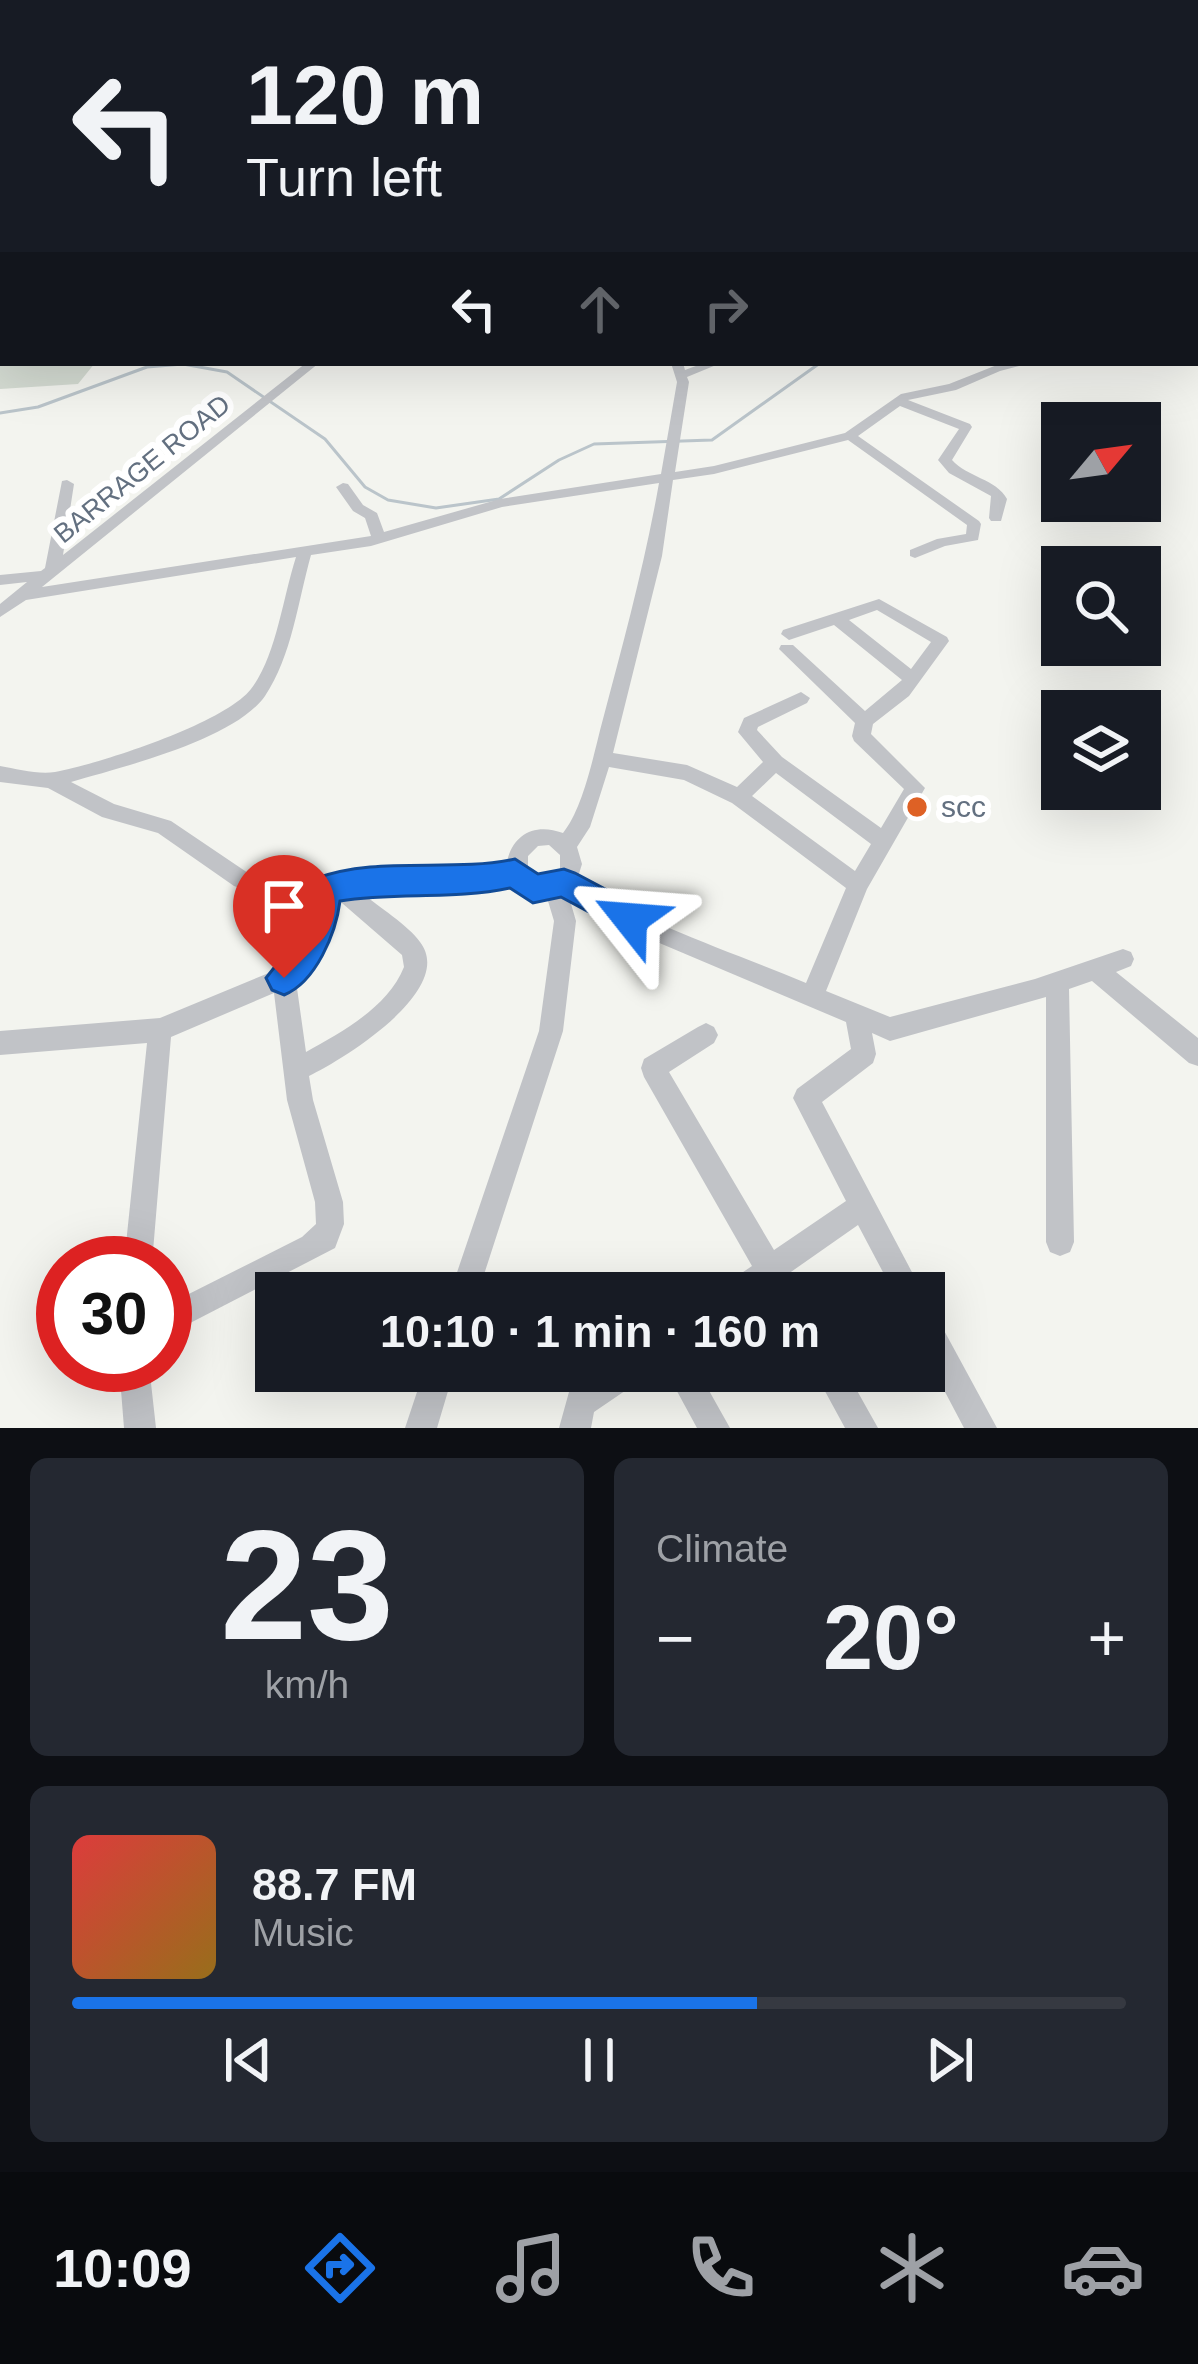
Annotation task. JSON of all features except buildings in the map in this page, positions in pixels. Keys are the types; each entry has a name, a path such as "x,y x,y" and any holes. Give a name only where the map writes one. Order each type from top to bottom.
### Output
{"street":[{"name":"BARRAGE ROAD","path":"0,612 309,366"},
{"path":"22,595 379,539 500,503 668,477 850,436 899,401 1015,366"},
{"path":"565,846 580,827 602,758 653,556 676,428 679,369"},
{"path":"899,401 966,427 945,460 953,470 997,493 996,518"},
{"path":"850,436 974,524 974,537 942,542 914,554"},
{"path":"0,580 50,574 67,484"},
{"path":"343,487 358,508 372,516 379,539"},
{"path":"51,781 189,736 255,697 305,551"},
{"path":"812,998 858,885 915,788 861,736 865,721 913,680 941,647 936,636 879,604 788,641 865,721"},
{"path":"836,618 913,680"},
{"path":"801,698 750,723 747,732 775,762 885,843"},
{"path":"602,758 687,772 739,797 858,885"},
{"path":"739,797 775,762"},
{"path":"0,773 51,781 109,811 164,826 242,880 283,895 388,880 482,880 515,873"},
{"path":"471,1272 551,1030 565,921 559,885 574,866 565,846 542,838 524,845 514,860 515,873 533,889 559,885 890,1029 1035,990 1123,959"},
{"path":"0,1043 160,1030 284,978 301,961 333,888"},
{"path":"296,1069 349,1042 401,994 419,962 413,950 333,888"},
{"path":"1094,968 1198,1054"},
{"path":"192,1307 325,1238 330,1224 329,1202 318,1174 296,1069 284,978"},
{"path":"1057,980 1060,1242"},
{"path":"857,1016 864,1054 806,1097 898,1272"},
{"path":"141,1236 160,1030"},
{"path":"706,1035 653,1069 770,1272"},
{"path":"787,1272 862,1206"},
{"path":"945,1361 981,1428"},
{"path":"137,1392 140,1428"},
{"path":"421,1428 432,1392"},
{"path":"575,1428 580,1403 596,1392"},
{"path":"693,1392 714,1428"},
{"path":"841,1392 862,1428"}],"shaded area":[{"path":"0,366 93,366 78,384 0,389"}],"waterway":[{"path":"0,413 38,407 159,366"},
{"path":"194,366 227,372 325,439 365,487 388,500 436,508 499,499 559,460 594,444 712,440 816,366"}],"place":[{"name":"scc","path":"917,807"}],"route":[{"path":"284,978 301,961 322,915 326,889 388,880 482,880 515,873 533,889 564,883 630,919"}]}
